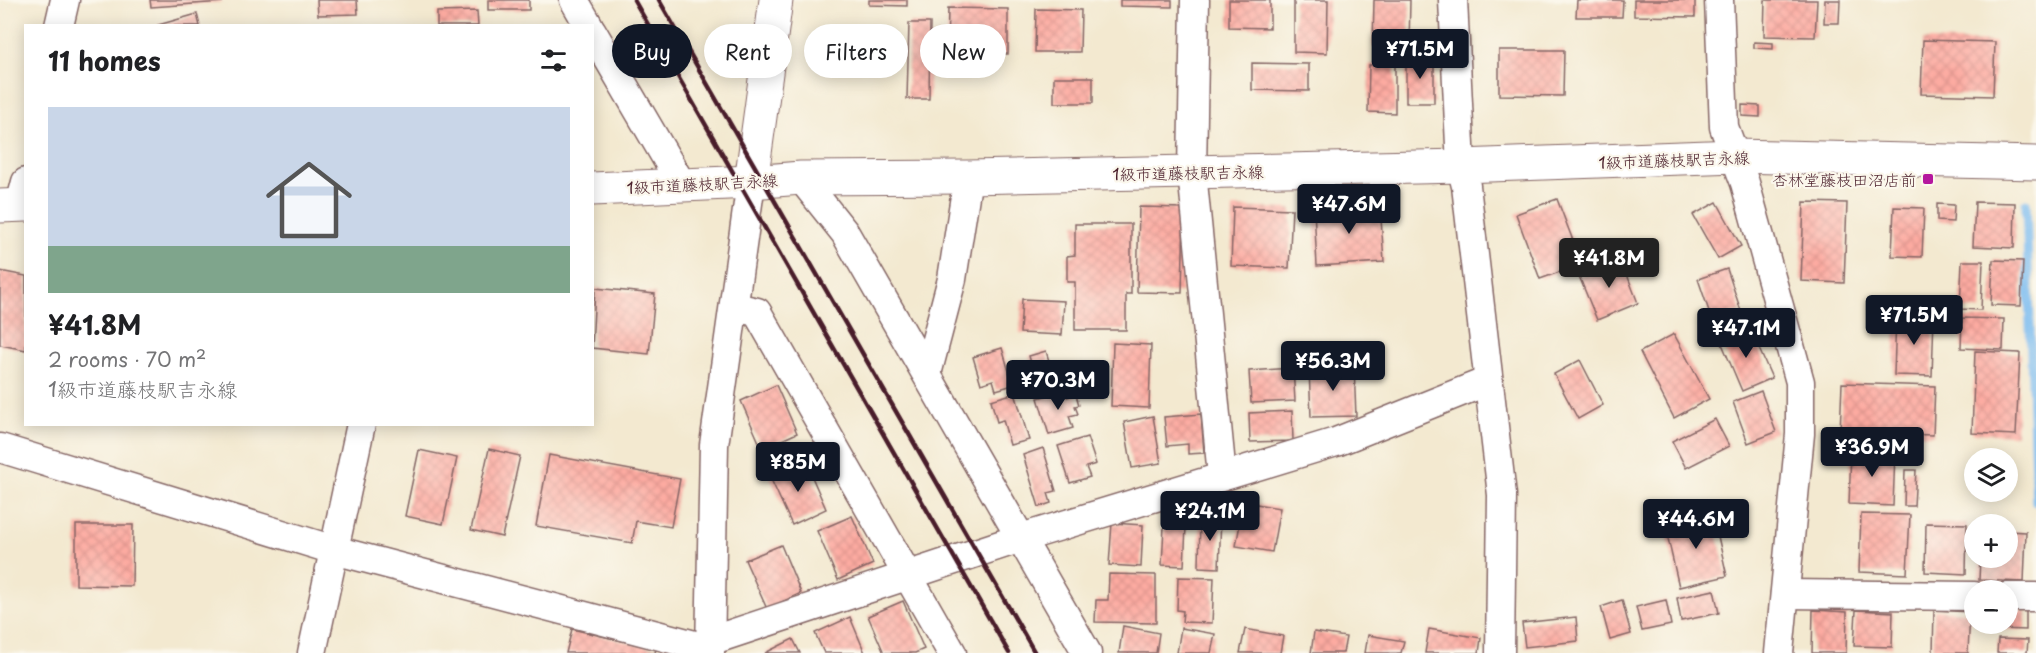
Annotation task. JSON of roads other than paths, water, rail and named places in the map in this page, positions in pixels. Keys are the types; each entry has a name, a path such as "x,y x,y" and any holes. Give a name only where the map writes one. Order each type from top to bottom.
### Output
{"street":[{"path":"59,24 65,0"},
{"path":"574,0 588,24"},
{"path":"710,648 714,445 776,0"},
{"path":"1195,0 1192,172 1222,476"},
{"path":"1453,0 1461,166 1466,186 1502,495 1500,653"},
{"path":"1719,0 1724,127 1746,183 1800,382 1800,434 1779,653"},
{"path":"594,34 682,185"},
{"name":"1級市道藤枝駅吉永線","path":"594,189 801,178 968,177 1461,166 1736,156 2036,163"},
{"path":"927,374 952,279 968,177"},
{"path":"801,178 845,233 1087,653"},
{"path":"734,307 757,312 952,653"},
{"path":"0,448 334,550 710,648 1021,538 1336,441 1488,381"},
{"path":"312,653 361,426"},
{"path":"1785,594 1964,596"}],"waterway":[{"path":"2026,203 2036,502"}],"railway":[{"path":"634,0 1009,653"},
{"path":"659,0 1035,653"}],"place":[{"name":"杏林堂藤枝田沼店前","path":"1928,179"}]}
